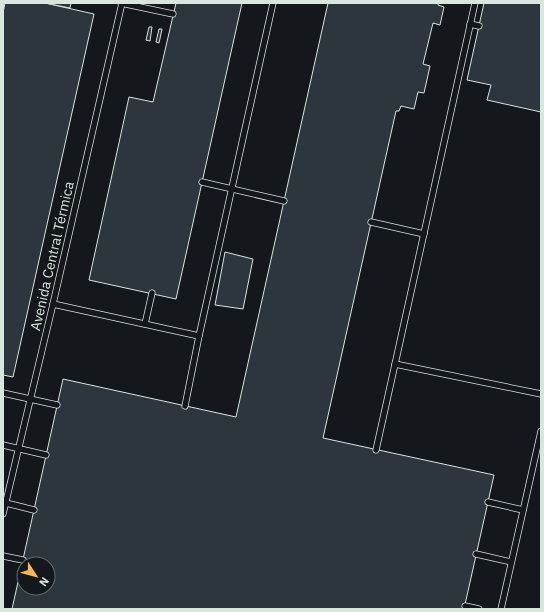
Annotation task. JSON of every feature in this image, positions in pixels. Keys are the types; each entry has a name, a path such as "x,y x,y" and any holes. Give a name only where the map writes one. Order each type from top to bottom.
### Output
{"lane":[{"path":"121,3 173,14"},
{"name":"Avenida Central Térmica","path":"3,514 53,304 121,3"},
{"path":"185,406 199,336 273,3"},
{"path":"376,450 475,3"},
{"path":"470,24 479,26"},
{"path":"202,182 284,202"},
{"path":"371,222 424,234"},
{"path":"144,324 152,293"},
{"path":"53,304 199,336"},
{"path":"395,364 541,394"},
{"path":"3,393 57,405"},
{"path":"501,609 541,431"},
{"path":"3,445 46,455"},
{"path":"488,502 523,510"},
{"path":"6,503 34,510"},
{"path":"476,554 511,562"},
{"path":"3,556 16,559"},
{"path":"465,606 479,609"}],"building":[{"path":"5,3 45,3 94,14 13,377 3,375 3,13"},
{"path":"45,3 71,3 70,8"},
{"path":"176,3 242,3 176,299 89,280 129,97 153,102"},
{"path":"328,3 438,3 438,5 444,7 440,25 433,23 423,64 430,66 424,93 418,92 414,109 401,106 399,111 396,111 323,438 494,475 464,609 12,609 16,591 16,596 56,596 56,556 24,556 63,379 236,417"},
{"path":"484,3 541,3 541,112 487,100 491,85 467,80"},
{"path":"149,27 152,27 150,41 146,40"},
{"path":"159,29 162,29 159,43 156,42"},
{"path":"225,252 253,259 243,309 215,305"}]}
